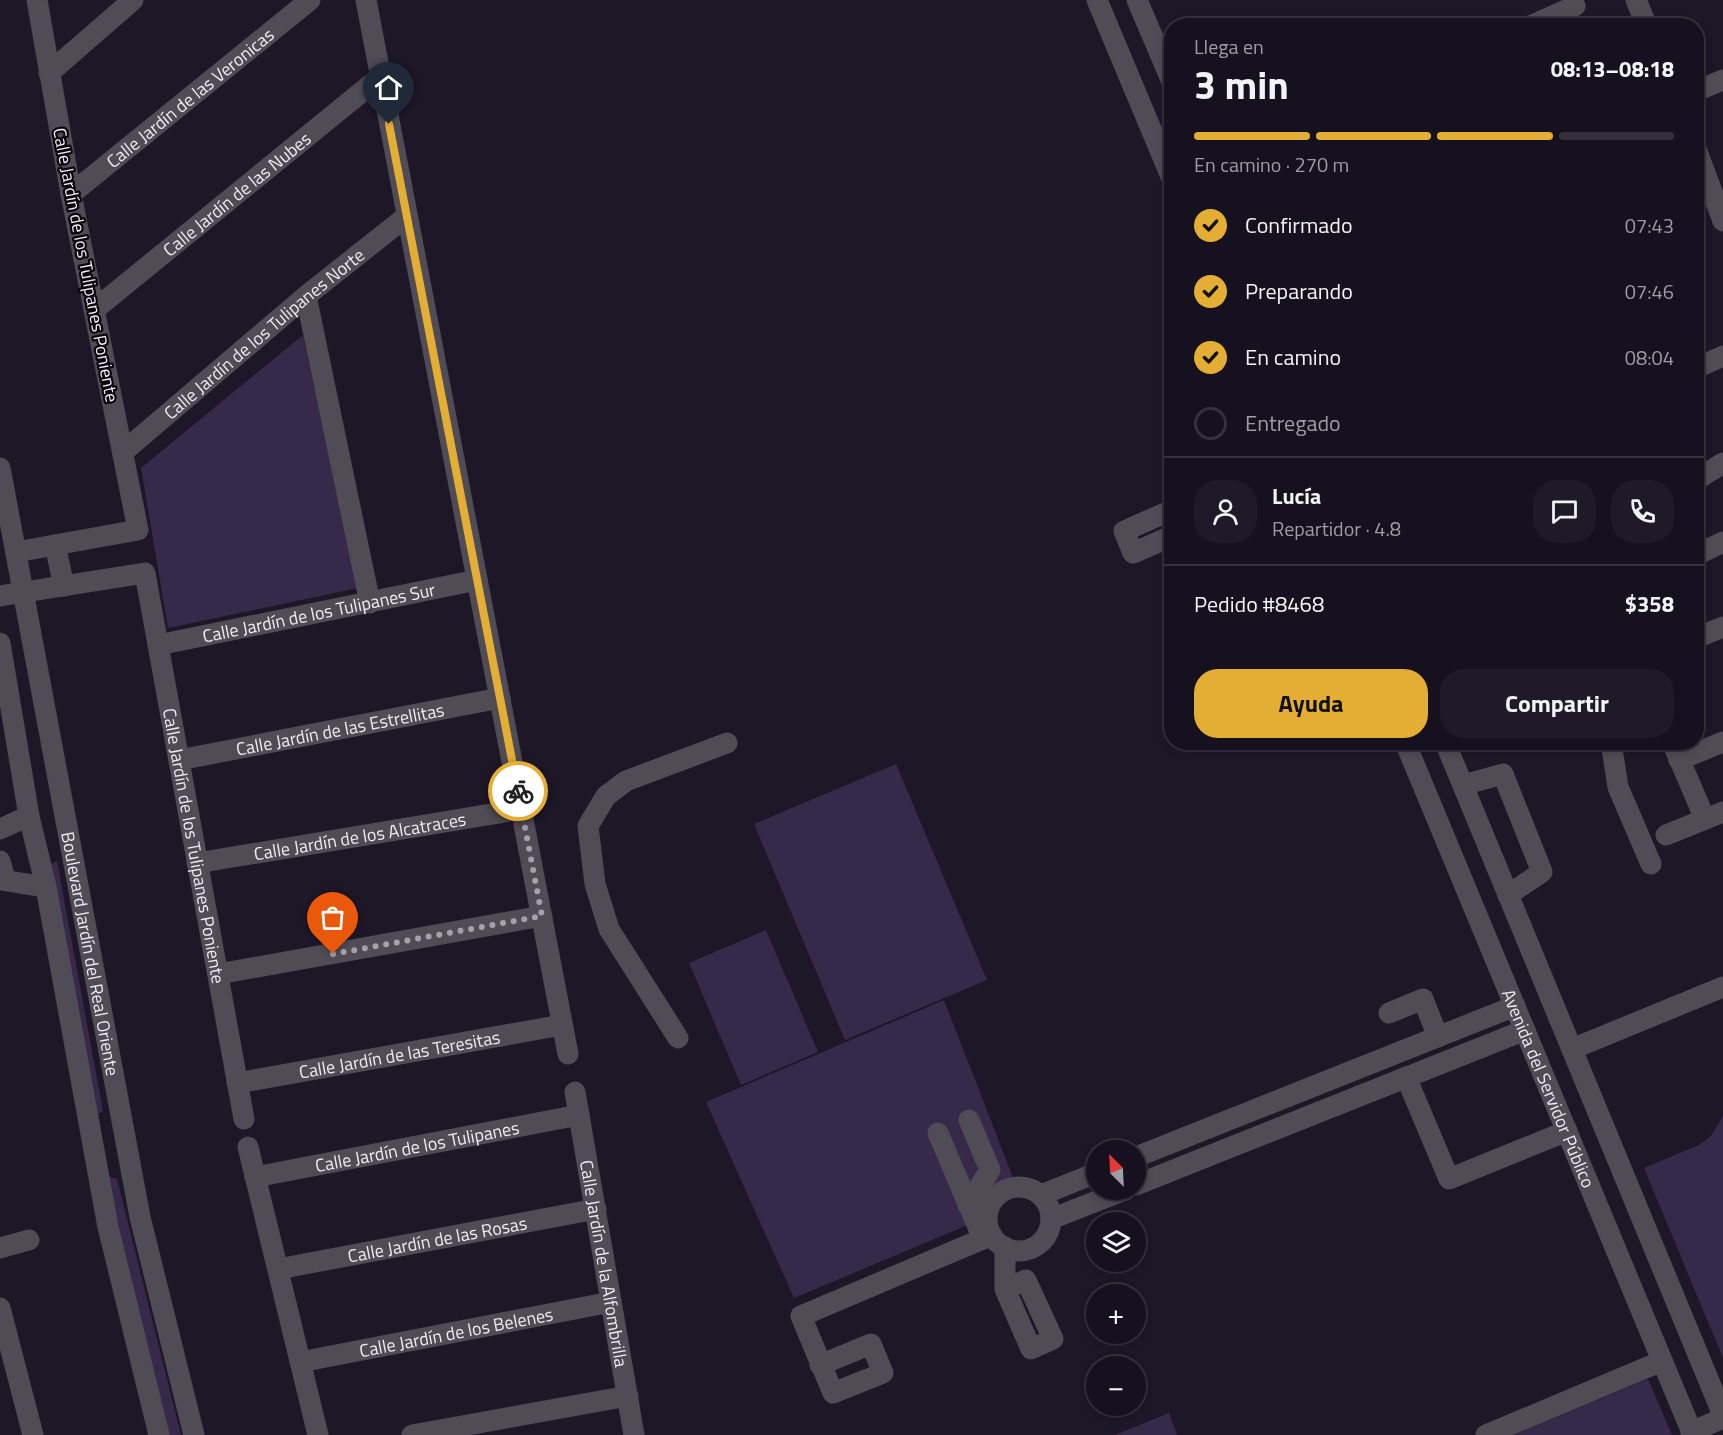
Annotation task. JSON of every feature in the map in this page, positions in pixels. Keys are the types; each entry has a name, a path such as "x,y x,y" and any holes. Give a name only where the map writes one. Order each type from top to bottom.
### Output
{"street":[{"name":"Calle Jardín de los Tulipanes Poniente","path":"37,0 71,194 138,530 55,545"},
{"path":"49,74 134,0"},
{"name":"Calle Jardín de las Veronicas","path":"71,194 310,0"},
{"path":"366,0 568,1054"},
{"path":"1097,0 1164,160"},
{"path":"1137,0 1164,63"},
{"path":"1636,0 1644,18"},
{"path":"1548,18 1575,6"},
{"name":"Calle Jardín de las Nubes","path":"94,310 380,77"},
{"path":"1704,88 1723,80"},
{"path":"1704,168 1721,207"},
{"name":"Calle Jardín de los Tulipanes Norte","path":"123,452 306,296 407,216"},
{"path":"306,296 370,603"},
{"path":"1704,364 1723,356"},
{"path":"1704,475 1723,463"},
{"name":"Boulevard Jardín del Real Oriente","path":"0,468 140,1217 194,1435"},
{"path":"1164,514 1124,531 1133,553 1164,539"},
{"path":"1704,551 1723,542"},
{"path":"0,596 64,586 55,545 16,552"},
{"name":"Calle Jardín de los Tulipanes Poniente","path":"64,586 146,573 244,1119"},
{"name":"Calle Jardín de los Tulipanes Sur","path":"158,645 477,580"},
{"path":"1704,635 1723,627"},
{"name":"Boulevard Jardín del Real Oriente","path":"0,643 29,816 46,887 108,1227 159,1435"},
{"name":"Calle Jardín de las Estrellitas","path":"179,760 500,698"},
{"path":"1704,746 1723,742"},
{"path":"678,1038 609,929 595,884 588,826 606,796 626,781 727,743"},
{"name":"Avenida del Servidor Público","path":"1409,750 1692,1433"},
{"name":"Avenida del Servidor Público","path":"1448,750 1721,1406"},
{"path":"1612,750 1618,787 1652,864"},
{"path":"1666,835 1714,816 1675,751"},
{"path":"1463,785 1503,774 1542,872 1508,895"},
{"name":"Calle Jardín de los Alcatraces","path":"197,863 522,809"},
{"path":"0,829 29,816"},
{"path":"2,873 46,887"},
{"path":"218,974 542,916"},
{"path":"1572,1049 1723,987"},
{"path":"1389,1013 1423,999 1438,1036"},
{"path":"1146,1153 1515,1006"},
{"name":"Calle Jardín de las Teresitas","path":"237,1083 562,1025"},
{"path":"1146,1181 1524,1030"},
{"path":"1406,1077 1449,1179 1567,1131"},
{"name":"Calle Jardín de la Alfombrilla","path":"575,1092 634,1435"},
{"path":"1263,1107 1273,1130"},
{"name":"Calle Jardín de los Tulipanes","path":"255,1177 579,1115"},
{"path":"968,1204 990,1170 969,1120"},
{"path":"938,1133 968,1204 993,1241"},
{"path":"94,1151 127,1145"},
{"path":"248,1147 318,1435"},
{"path":"1041,1195 1086,1177"},
{"path":"820,1365 801,1316 993,1241 1023,1250 1040,1243 1046,1236 1051,1219 1050,1210 1041,1195 1024,1187 999,1194 993,1201 987,1218 993,1241 1005,1289"},
{"path":"1051,1219 1099,1200"},
{"name":"Calle Jardín de las Rosas","path":"278,1269 596,1209"},
{"path":"0,1248 29,1240"},
{"name":"Calle Jardín de los Belenes","path":"300,1362 612,1302"},
{"path":"0,1308 7,1369 33,1435"},
{"path":"1486,1435 1662,1361"},
{"path":"412,1435 628,1396"},
{"path":"1683,1411 1721,1406"},
{"path":"1692,1433 1721,1406"}],"shaded area":[{"path":"303,335 358,588 168,628 141,468"},
{"path":"896,764 987,980 845,1040 754,824"},
{"path":"57,861 103,1111 98,1114 44,868"},
{"path":"766,930 818,1052 741,1085 689,963"},
{"path":"944,1000 1014,1180 995,1189 985,1204 982,1219 794,1298 706,1102"},
{"path":"1723,1116 1723,1358 1644,1168 1699,1145 1711,1136"},
{"path":"108,1176 117,1179 181,1435 167,1435 104,1185"},
{"path":"1648,1379 1672,1435 1514,1435"},
{"path":"1169,1413 1177,1435 1115,1435"}],"way so far":[{"path":"333,954 542,916 518,791"}],"route":[{"path":"389,124 518,791"}]}
